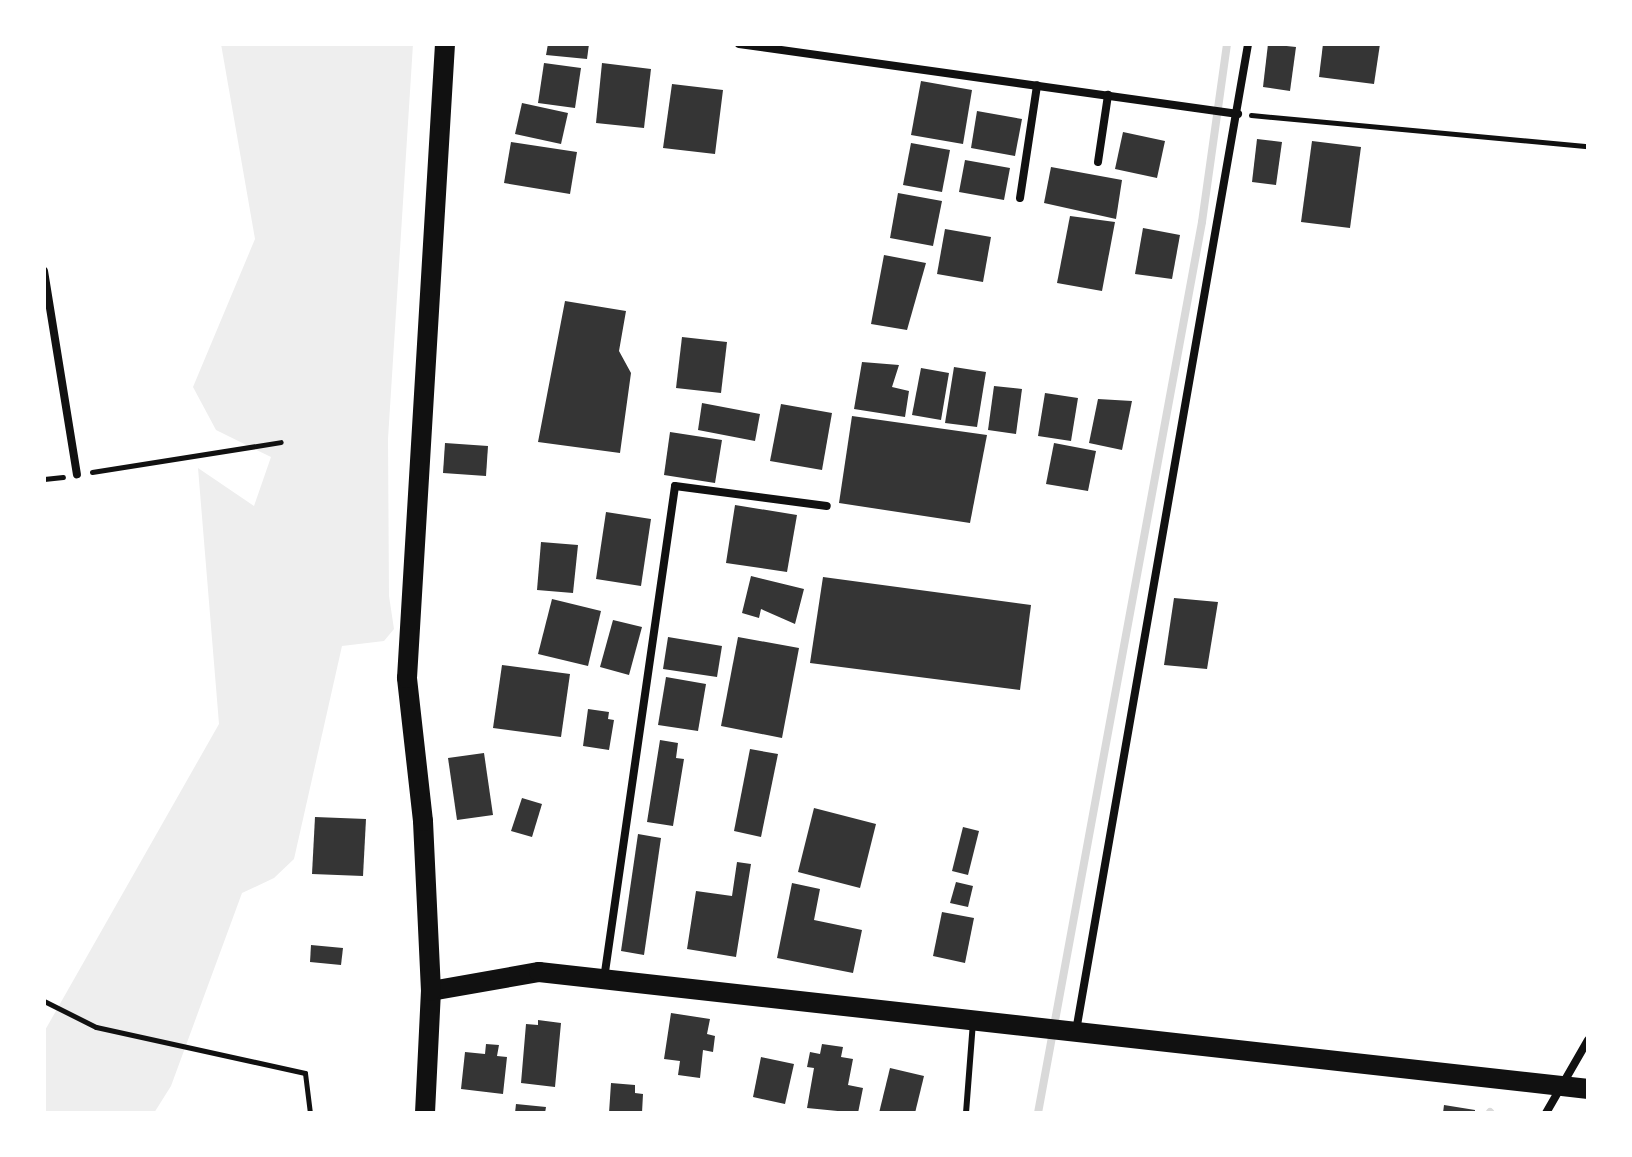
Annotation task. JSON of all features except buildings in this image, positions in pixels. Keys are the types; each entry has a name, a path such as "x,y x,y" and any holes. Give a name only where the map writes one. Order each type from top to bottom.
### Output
{"main road":[{"path":"425,1113 431,991 423,821 407,678 445,44"},
{"path":"431,991 539,972 1565,1083 1588,1089"}],"street":[{"path":"739,44 1238,114"},
{"path":"1076,1032 1248,44"},
{"path":"1020,198 1037,85"},
{"path":"1098,162 1108,95"},
{"path":"44,271 77,474"},
{"path":"604,979 675,486 827,506"},
{"path":"1546,1113 1588,1040"}],"lane":[{"path":"966,1113 973,1019"}],"path":[{"path":"1238,114 1588,146"},
{"path":"44,479 281,442"},
{"path":"44,1001 96,1027 305,1073 310,1113"}],"shaded area":[{"path":"221,44 413,44 388,439 389,596 394,629 384,641 342,646 294,859 274,878 242,893 171,1086 154,1113 44,1113 44,1032 219,724 198,468 254,506 271,457 216,430 193,387 255,239"}],"waterway":[{"path":"1038,1113 1202,222 1227,44"}]}
